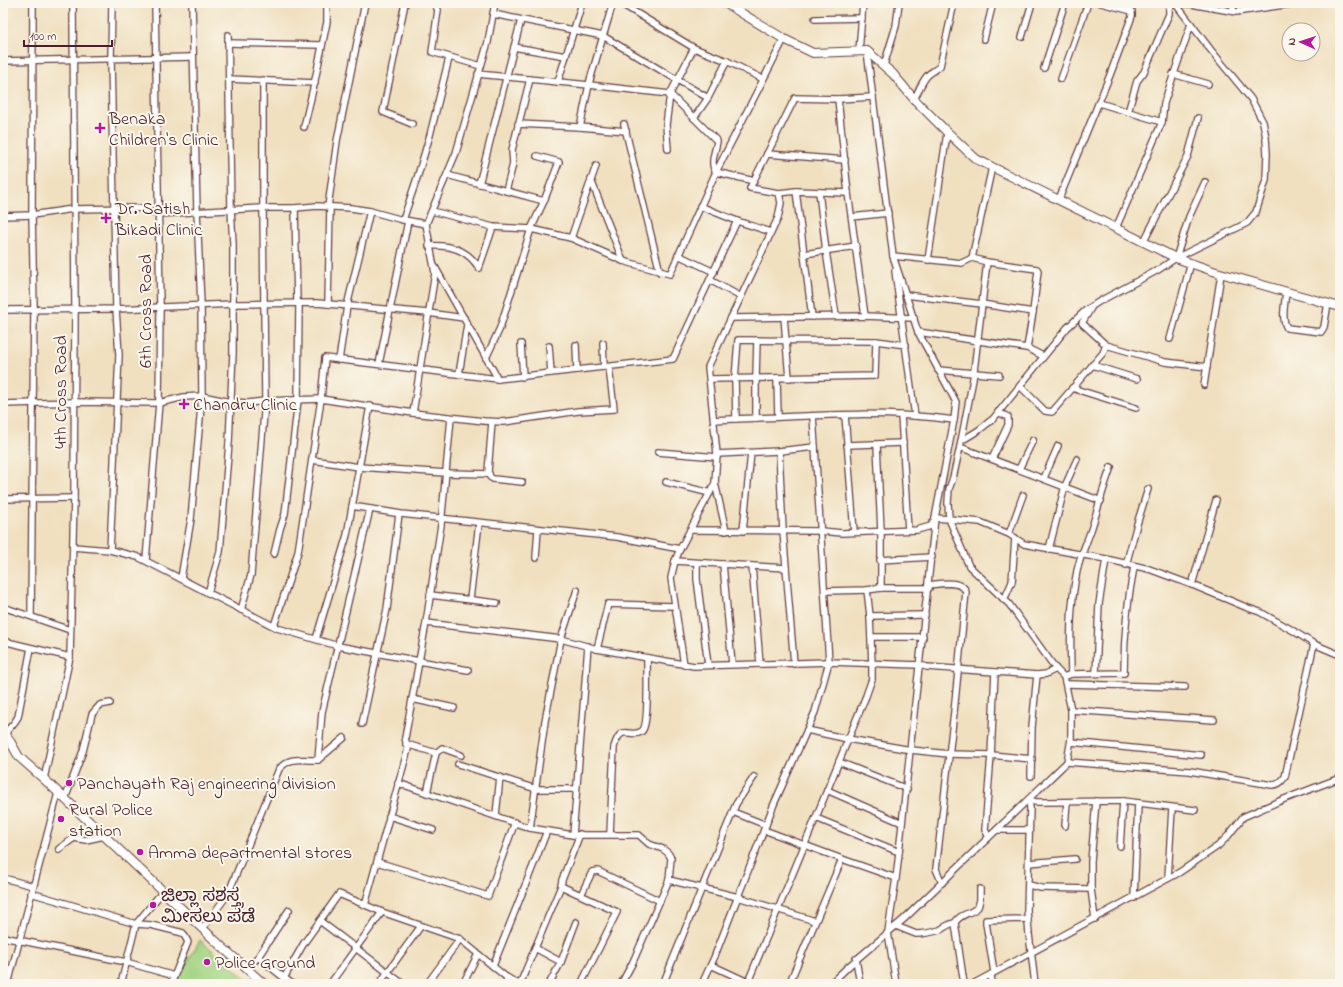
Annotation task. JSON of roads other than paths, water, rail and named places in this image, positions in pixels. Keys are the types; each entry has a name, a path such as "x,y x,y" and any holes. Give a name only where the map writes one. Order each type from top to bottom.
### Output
{"street":[{"path":"31,616 34,309 32,215 33,3"},
{"name":"4th Cross Road","path":"44,779 70,657 74,498 75,310 73,209 73,3"},
{"path":"110,550 119,355 116,309 111,59 112,3"},
{"name":"6th Cross Road","path":"146,560 159,403 160,307 155,3"},
{"path":"181,578 191,519 202,396 201,305 192,3"},
{"path":"304,127 315,83 327,22 326,3"},
{"path":"328,304 329,207 339,133 365,3"},
{"path":"405,3 383,112 412,124"},
{"path":"434,3 438,10 432,52 448,58 481,66"},
{"path":"413,413 435,273 426,224 456,153 488,42 495,3"},
{"path":"558,82 582,3"},
{"path":"580,127 589,84 613,3"},
{"path":"620,3 694,48 727,61 763,79"},
{"path":"725,3 733,5 784,40 813,52 863,51 884,65 914,99 976,159 1176,258 1221,274 1340,307"},
{"path":"864,3 862,18 863,51 873,97 915,416"},
{"path":"884,65 896,26 899,3"},
{"path":"914,99 923,81 930,73 935,71 940,66 954,3"},
{"path":"984,39 993,3"},
{"path":"1022,37 1032,3"},
{"path":"1044,68 1065,3"},
{"path":"1061,79 1088,3"},
{"path":"1059,199 1099,103 1132,16 1132,11 1101,3"},
{"path":"1128,112 1137,81 1144,72 1170,14 1169,8 1175,3 1233,11 1298,3"},
{"path":"961,444 987,424 1074,321 1093,306 1158,270 1176,258 1246,223 1256,212 1266,180 1267,154 1263,122 1251,99 1175,3"},
{"path":"1233,3 1233,11"},
{"path":"1250,3 1250,10"},
{"path":"493,14 603,36 708,98"},
{"path":"815,18 862,18"},
{"path":"479,184 521,20"},
{"path":"1116,228 1162,122 1164,102 1191,24"},
{"path":"208,593 220,552 231,402 234,304 233,244 230,209 228,35"},
{"path":"432,211 493,227 532,229 571,238 623,261 670,274 716,172 784,40"},
{"path":"228,43 322,45"},
{"path":"514,46 566,56"},
{"path":"668,149 666,126 670,94 676,79 694,48"},
{"path":"3,61 194,57"},
{"path":"379,364 390,311 405,220 430,136 448,58"},
{"path":"694,118 708,98 727,61"},
{"path":"478,74 589,84 670,94 717,140 716,151 712,160 716,172"},
{"path":"1173,74 1208,84"},
{"path":"229,79 315,83"},
{"path":"506,191 513,164 512,150 530,79"},
{"path":"241,610 251,575 265,401 263,80"},
{"path":"848,193 796,190 779,193 750,188 795,98 838,99 873,97"},
{"path":"838,99 848,193 865,316"},
{"path":"1099,103 1162,122"},
{"path":"1144,242 1188,156 1198,118"},
{"path":"518,124 626,131"},
{"path":"624,124 660,272"},
{"path":"928,260 947,132"},
{"path":"767,154 845,160"},
{"path":"486,358 500,328 532,229 559,162 537,156"},
{"path":"571,238 596,166"},
{"path":"972,258 992,167"},
{"path":"716,172 754,181"},
{"path":"447,175 544,201"},
{"path":"591,180 623,261"},
{"path":"1176,258 1189,217 1205,182"},
{"path":"796,190 812,317"},
{"path":"819,192 836,316"},
{"path":"726,531 715,483 717,455 708,367 778,218 781,203 779,193"},
{"path":"3,216 32,215 73,209 140,208 158,214 230,209 295,208 317,206 351,208 370,211 426,224"},
{"path":"700,206 771,232"},
{"path":"274,554 280,529 286,514 298,400 298,303 295,208"},
{"path":"339,360 347,306 370,211"},
{"path":"852,217 888,213"},
{"path":"274,626 298,552 321,398 325,358 498,379 673,359 738,221"},
{"path":"429,246 444,245 465,252 473,259 479,268 493,227"},
{"path":"804,254 856,246"},
{"path":"678,255 714,272"},
{"path":"893,256 962,263 972,258 1038,270 1027,348"},
{"path":"893,256 918,332 956,402 954,420 935,518 907,789 888,932 896,984"},
{"path":"830,984 942,883 1067,762 1071,742 1071,710 1067,684 1064,677 1056,669 1004,600 969,566 949,519 949,489 961,444 978,340 988,262"},
{"path":"433,263 498,379"},
{"path":"1170,339 1191,263"},
{"path":"1204,385 1221,274"},
{"path":"710,280 741,297"},
{"path":"1286,292 1284,319 1287,328 1321,332 1324,327 1328,304"},
{"path":"906,295 1033,312"},
{"path":"3,310 75,310 298,303 328,304 390,311 428,313 464,318"},
{"path":"1093,306 1082,323 1106,345 1165,362 1207,367"},
{"path":"731,318 836,316 914,318"},
{"path":"784,317 789,378"},
{"path":"459,374 467,325"},
{"path":"918,332 1027,348 1043,356"},
{"path":"736,419 735,379 738,340 876,340 906,345"},
{"path":"756,418 757,340"},
{"path":"710,379 875,376 876,340"},
{"path":"3,404 74,402 159,403 184,397 202,396 231,402 248,403 321,398 451,418 504,422 578,411 614,409 603,343"},
{"path":"521,344 523,377"},
{"path":"576,345 577,370"},
{"path":"1020,386 1045,411 1052,412 1102,353 1106,345"},
{"path":"548,346 552,373"},
{"path":"1092,365 1136,379"},
{"path":"938,370 999,375"},
{"path":"777,378 778,418"},
{"path":"1072,388 1136,408"},
{"path":"316,639 347,535 370,406"},
{"path":"992,459 1008,425 1008,417 998,412"},
{"path":"714,420 845,415 926,416 954,420"},
{"path":"845,415 854,532"},
{"path":"702,984 711,965 765,827 815,712 829,662 813,416"},
{"path":"900,416 908,530"},
{"path":"365,905 408,749 404,738 426,624 441,519 451,418"},
{"path":"492,422 489,474 493,479 522,482"},
{"path":"1019,469 1033,440"},
{"path":"847,445 903,444"},
{"path":"961,444 992,459 1101,500"},
{"path":"877,445 881,531 881,588"},
{"path":"1044,478 1058,446"},
{"path":"658,452 717,455 815,448"},
{"path":"779,451 783,531 794,664"},
{"path":"744,531 751,452"},
{"path":"1049,549 1064,486 1077,459"},
{"path":"312,460 359,467 446,474 489,474"},
{"path":"1071,674 1070,639 1072,599 1077,570 1111,467"},
{"path":"666,482 710,493"},
{"path":"684,665 671,578 675,561 680,549 715,483"},
{"path":"1126,565 1148,489"},
{"path":"1009,534 1023,495"},
{"path":"3,499 74,498"},
{"path":"1192,585 1216,500"},
{"path":"352,506 441,519 617,537 680,549"},
{"path":"318,760 322,712 370,509"},
{"path":"362,724 387,609 399,514"},
{"path":"935,518 980,522 1009,534 1024,544 1106,559 1134,567 1149,569 1260,612 1314,644 1340,655"},
{"path":"690,530 854,532 917,530 931,526 935,518"},
{"path":"470,599 479,523"},
{"path":"536,558 538,529"},
{"path":"1004,600 1012,582 1015,538"},
{"path":"72,547 110,550 146,560 274,626 338,646 468,670"},
{"path":"880,560 932,557"},
{"path":"1096,673 1099,604 1106,559"},
{"path":"675,561 786,568"},
{"path":"697,563 697,579 708,665"},
{"path":"723,564 732,664"},
{"path":"752,566 760,664"},
{"path":"1064,677 1071,674 1124,673 1126,615 1134,567"},
{"path":"825,591 929,587 948,583 963,586 966,589 959,670 936,869 942,883"},
{"path":"530,828 545,721 561,639 577,590"},
{"path":"711,965 750,983 778,909 872,679 870,616 867,590"},
{"path":"430,595 497,603"},
{"path":"597,649 608,604 674,606"},
{"path":"3,607 70,630"},
{"path":"870,616 925,615"},
{"path":"426,624 561,639 597,649 694,666 829,662 920,665 927,668 1037,675 1046,674 1056,669"},
{"path":"871,637 923,637"},
{"path":"3,641 70,657"},
{"path":"1067,762 1190,771 1277,785 1285,777 1314,644"},
{"path":"573,834 588,646"},
{"path":"31,648 18,717 14,723 4,731 19,757 264,984"},
{"path":"610,834 614,747 617,736 620,734 641,732 644,730 646,718 647,658"},
{"path":"989,837 984,830 991,755 995,672"},
{"path":"1031,776 1032,727 1037,675"},
{"path":"1067,684 1185,687"},
{"path":"412,699 454,708"},
{"path":"65,799 83,750 92,714 100,705 110,703"},
{"path":"1071,710 1214,720"},
{"path":"807,730 911,750 1032,759"},
{"path":"202,928 228,894 279,769 292,759 318,760 344,738"},
{"path":"1071,742 1201,755"},
{"path":"406,744 436,753"},
{"path":"428,793 436,753 442,748 461,755"},
{"path":"839,762 907,789"},
{"path":"458,764 536,789 576,789"},
{"path":"496,815 500,777"},
{"path":"663,984 736,804 754,777"},
{"path":"973,984 1095,919 1107,911 1134,898 1214,850 1228,836 1243,817 1282,800 1340,778"},
{"path":"398,783 496,815 530,828 573,834 639,835 649,844 663,849 668,853 671,858 669,880 632,964 621,984"},
{"path":"827,790 902,823"},
{"path":"7,981 58,793"},
{"path":"1029,800 1036,802 1123,801 1195,810"},
{"path":"1029,800 1029,885 1027,898 1035,984"},
{"path":"1095,919 1091,889 1091,861 1096,801"},
{"path":"1120,846 1123,801"},
{"path":"1065,826 1067,802"},
{"path":"1134,898 1138,803"},
{"path":"1168,878 1172,808"},
{"path":"733,812 805,845 896,878"},
{"path":"389,816 433,830"},
{"path":"816,818 899,852"},
{"path":"377,862 488,896 515,822"},
{"path":"997,830 1029,830"},
{"path":"493,966 547,831"},
{"path":"284,978 304,943 338,894 382,912 460,938 508,978 519,984 561,886 580,834"},
{"path":"59,848 74,838 86,840 104,836"},
{"path":"789,984 842,859"},
{"path":"1029,863 1075,859"},
{"path":"581,895 592,872 598,871 660,900"},
{"path":"3,878 33,886"},
{"path":"669,880 738,897 815,922"},
{"path":"1029,885 1041,888 1091,889"},
{"path":"561,886 617,912 581,984"},
{"path":"964,984 955,923 959,917 968,914 978,907 980,900 980,889"},
{"path":"121,984 136,924 162,891"},
{"path":"31,894 136,924 150,925 183,933 188,942 171,984"},
{"path":"247,969 258,957 289,910"},
{"path":"330,984 354,948 382,912"},
{"path":"992,984 986,920 1028,919"},
{"path":"320,921 403,984"},
{"path":"549,984 561,962 576,922"},
{"path":"896,926 916,934 920,934 938,930 955,923"},
{"path":"379,984 421,926"},
{"path":"3,937 126,962 174,976"},
{"path":"427,984 460,938"},
{"path":"535,948 561,962"},
{"path":"463,984 478,954"},
{"path":"258,957 292,984"},
{"path":"856,959 860,984"},
{"path":"504,984 508,978"},
{"path":"735,984 738,978"}],"place":[{"name":"Benaka Children's Clinic","path":"100,128"},
{"name":"Dr. Satish Bikadi Clinic","path":"106,218"},
{"name":"Chandru Clinic","path":"184,404"},
{"name":"Panchayath Raj engineering division","path":"69,783"},
{"name":"Rural Police station","path":"61,819"},
{"name":"Amma departmental stores","path":"140,852"},
{"name":"ಜಿಲ್ಲಾ ಸಶಸ್ತ್ರ ಮೀಸಲು ಪಡೆ","path":"153,905"},
{"name":"Police Ground","path":"207,962"}]}
